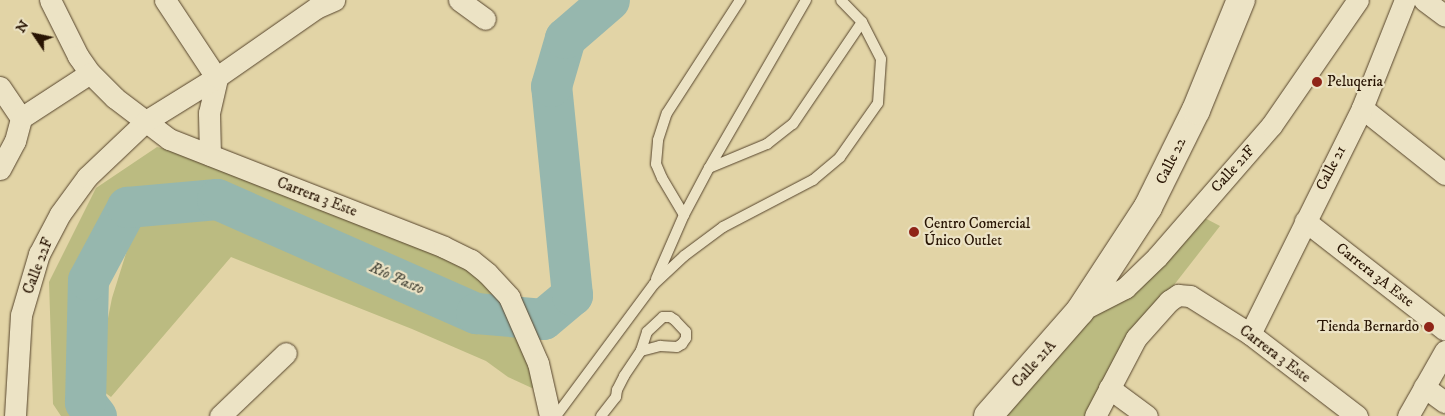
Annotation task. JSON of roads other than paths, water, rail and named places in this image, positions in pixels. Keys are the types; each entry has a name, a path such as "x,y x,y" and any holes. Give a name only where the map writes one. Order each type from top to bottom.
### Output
{"main road":[{"name":"Calle 22","path":"1080,311 1148,207 1196,110 1241,0"},
{"name":"Calle 21A","path":"988,416 1080,311"}],"street":[{"name":"Carrera 3 Este","path":"50,0 78,56 90,73 115,98 169,139 444,247 471,260 487,273 509,297 538,363 550,416"},
{"path":"165,0 214,73 209,113 210,155"},
{"name":"Calle 22F","path":"15,416 21,315 39,254 60,214 87,177 146,121 214,73 316,8 334,0"},
{"path":"460,0 485,19"},
{"name":"Calle 21F","path":"1080,311 1126,288 1157,257 1271,126 1358,0"},
{"name":"Calle 21","path":"1250,334 1362,108 1405,0"},
{"path":"1424,0 1445,16"},
{"path":"0,169 15,141 21,118 90,73"},
{"path":"0,87 21,118"},
{"path":"1362,108 1445,174"},
{"name":"Carrera 3A Este","path":"1305,221 1445,330"},
{"name":"Carrera 3 Este","path":"1110,388 1136,338 1169,301 1178,295 1190,296 1250,334 1356,416"},
{"path":"1408,416 1445,351"},
{"path":"220,416 286,353"},
{"path":"1424,387 1445,402"},
{"path":"1095,416 1110,388 1148,416"}],"lane":[{"path":"684,215 656,164 658,140 667,113 740,0"},
{"path":"654,284 684,215 709,168 806,0"},
{"path":"556,416 654,284 684,256 723,227 813,180 840,157 878,103 881,59 862,22 842,0"},
{"path":"709,168 767,144 793,124 862,22"},
{"path":"601,416 616,396 617,390 632,361 642,351 660,346 677,347 686,338 686,332 676,320 670,317 663,317 647,332 642,351"}],"waterway":[{"name":"Río Pasto","path":"96,416 85,402 88,280 127,207 217,199 476,313 543,319 572,295 551,86 565,38 609,0"}],"place":[{"name":"Peluqeria","path":"1317,82"},
{"name":"Centro Comercial Único Outlet","path":"914,232"},
{"name":"Tienda Bernardo","path":"1429,327"}]}
